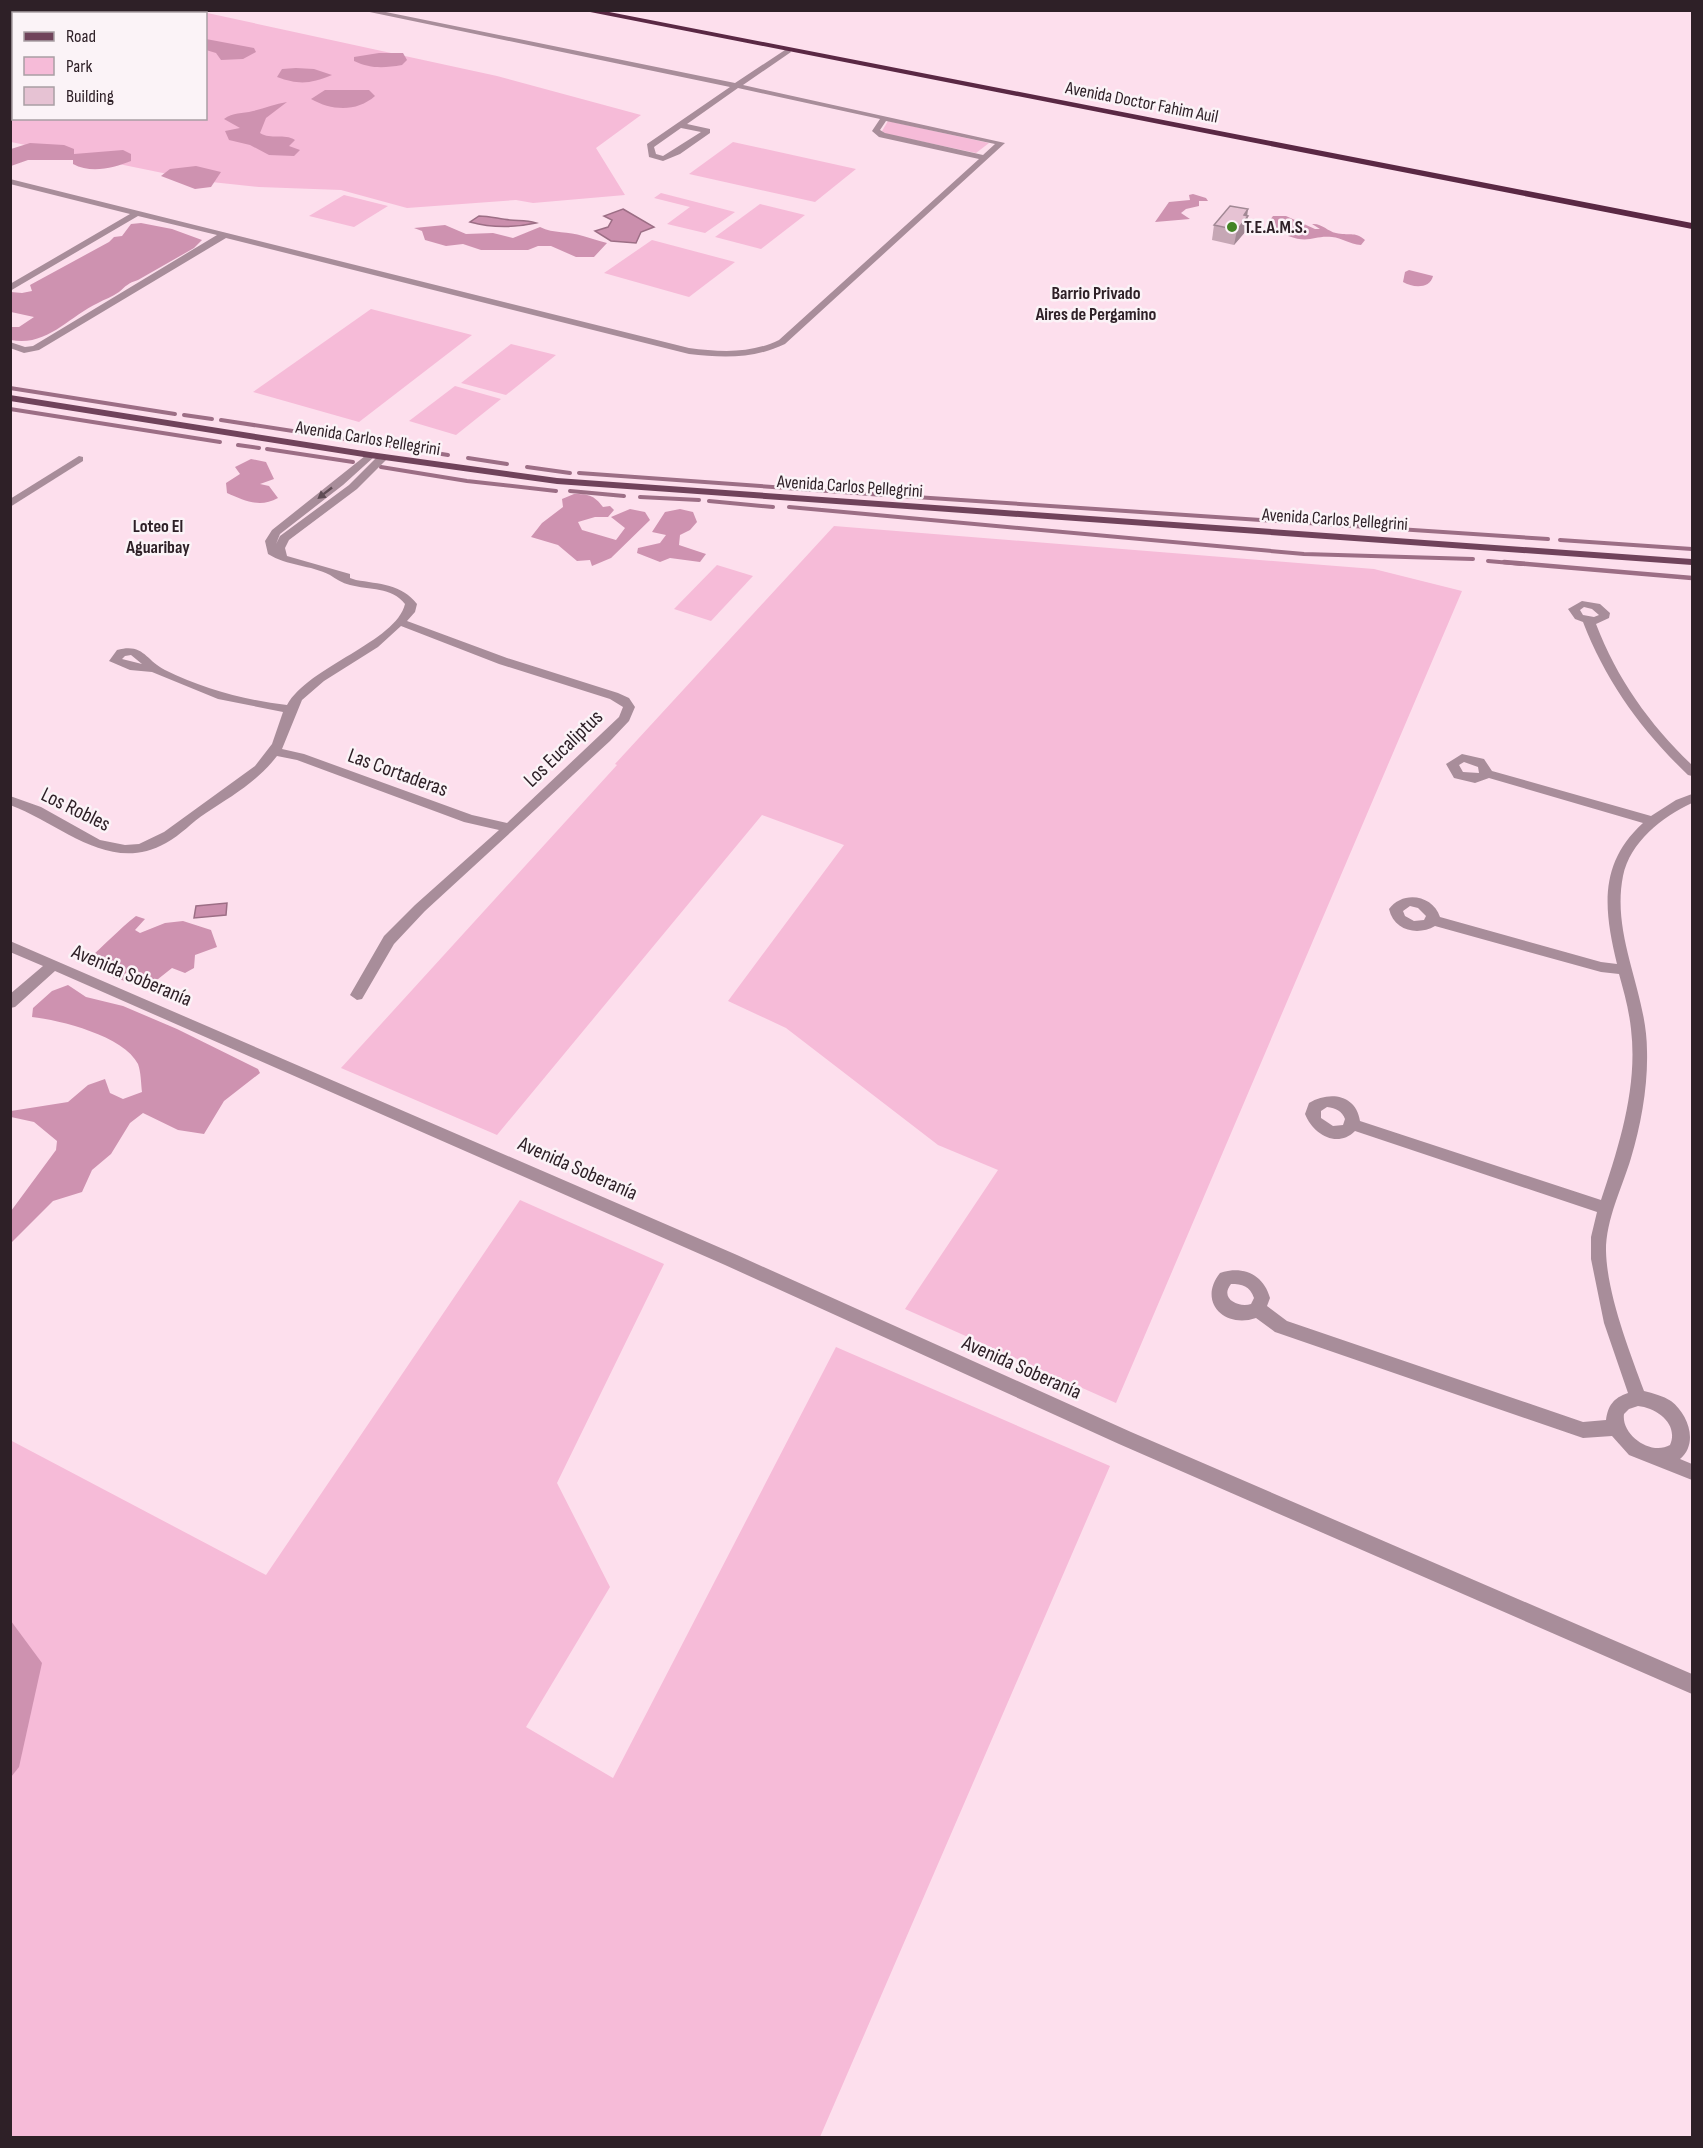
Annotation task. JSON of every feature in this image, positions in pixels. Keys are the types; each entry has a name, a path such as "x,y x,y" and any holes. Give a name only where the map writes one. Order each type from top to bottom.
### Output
{"highway":[{"name":"Avenida Doctor Fahim Auil","path":"584,10 1692,226"}],"main road":[{"name":"Avenida Carlos Pellegrini","path":"10,398 383,457 557,481 1692,562"}],"street":[{"path":"10,181 689,351 711,354 748,353 771,348 782,342 1001,143 737,86 363,10"},
{"path":"680,125 707,131 663,159 652,156 650,146 680,125 737,86 788,50"},
{"path":"884,118 876,131 882,135 985,158"},
{"path":"10,288 137,213"},
{"path":"10,345 24,350 36,348 224,235"},
{"path":"274,751 288,723 290,709 297,698 312,684 373,645 410,612 411,604 408,598 401,593 362,583 344,582 336,575 282,558 272,552 270,541 276,532 339,483 370,455"},
{"path":"282,558 280,548 284,538 353,487 383,457"},
{"path":"10,504 80,459"},
{"path":"1589,621 1599,650 1619,685 1655,735 1692,772"},
{"name":"Los Eucaliptus","path":"357,995 389,940 420,908 606,738 625,718 629,707 625,701 614,696 503,661 400,622"},
{"path":"155,669 227,700 290,709"},
{"name":"Las Cortaderas","path":"274,751 300,758 469,819 509,828"},
{"name":"Los Robles","path":"10,800 40,812 78,836 96,844 116,849 133,849 160,841 255,773 274,751"},
{"path":"1486,773 1651,821"},
{"path":"1638,1398 1606,1307 1598,1252 1605,1208 1623,1156 1640,1050 1635,1007 1613,906 1616,874 1629,849 1651,821 1674,805 1692,798"},
{"path":"1432,920 1601,968 1626,970"},
{"name":"Avenida Soberanía","path":"10,946 731,1260 1125,1438 1692,1684"},
{"path":"10,1003 53,965"},
{"path":"1352,1124 1605,1208"},
{"path":"1258,1309 1281,1327 1583,1430 1616,1428"},
{"path":"1654,1457 1674,1454 1687,1433 1676,1419 1659,1404 1638,1398 1621,1403 1614,1418 1616,1428 1631,1447 1654,1457 1692,1472"}],"green space":[{"path":"10,11 203,12 12,12 12,120 207,120 207,13 497,76 641,115 596,148 625,195 533,203 516,200 407,208 341,190 259,187 202,181 11,142"},
{"path":"888,121 989,143 976,153 886,134 882,131"},
{"path":"733,142 856,169 815,202 689,174"},
{"path":"661,193 735,212 705,233 667,224 690,207 654,198"},
{"path":"344,195 388,206 354,227 309,216"},
{"path":"760,204 805,215 761,249 715,237"},
{"path":"652,240 735,262 689,297 604,273"},
{"path":"371,309 472,335 359,422 253,392"},
{"path":"511,344 556,355 506,395 461,383"},
{"path":"455,386 501,399 456,435 409,421"},
{"path":"834,526 1374,569 1462,591 1116,1403 905,1309 998,1170 938,1145 786,1028 728,1001 844,845 762,815 497,1135 341,1068 617,765 615,764"},
{"path":"717,565 753,576 711,621 674,609"},
{"path":"520,1200 664,1264 557,1483 610,1587 526,1727 613,1778 836,1347 1110,1466 820,2137 11,2138 10,1440 266,1575"}],"shaded area":[{"path":"207,39 254,48 256,52 243,59 221,60 216,53 207,50"},
{"path":"379,53 403,53 407,60 402,65 383,67 372,67 354,61 354,57"},
{"path":"282,69 314,69 332,75 305,82 277,77"},
{"path":"325,90 369,90 375,96 360,105 344,108 327,106 311,99"},
{"path":"287,102 266,118 260,133 295,140 289,146 300,150 294,156 269,155 250,145 229,140 225,131 240,128 224,119 227,117"},
{"path":"30,143 64,145 74,149 74,154 123,150 131,154 131,161 110,168 95,169 80,167 73,164 73,160 28,160 11,166 11,149"},
{"path":"196,166 221,172 211,187 195,189 161,176 170,169"},
{"path":"1189,195 1206,198 1208,201 1199,201 1199,206 1186,209 1181,213 1190,219 1155,222 1169,202 1190,200"},
{"path":"623,209 654,227 641,232 636,243 611,241 595,231 608,227 612,220 604,216"},
{"path":"479,216 536,223 503,227 470,222"},
{"path":"1273,216 1286,216 1315,229 1320,229 1312,224 1336,233 1355,235 1365,240 1361,245 1332,237 1295,238 1288,236 1292,232 1285,229 1273,229 1274,225 1270,220"},
{"path":"141,223 172,229 202,240 194,248 129,284 46,335 24,341 11,340 11,327 19,327 34,317 11,312 11,292 32,291 30,285 109,242 114,237 122,236 131,224"},
{"path":"445,225 466,234 493,233 513,238 540,227 607,243 594,257 576,257 551,246 538,246 528,250 481,250 463,244 446,246 425,240 422,231 414,228"},
{"path":"1409,270 1433,276 1425,285 1411,285 1403,282 1405,272"},
{"path":"251,459 266,462 274,479 260,484 269,486 278,498 259,503 246,501 227,493 226,483 240,474 235,467"},
{"path":"574,494 590,496 603,507 610,506 614,510 608,517 595,517 578,522 582,530 616,540 625,528 611,517 630,509 645,512 650,520 611,558 592,566 590,560 577,561 558,545 531,537 542,523 563,507 562,499"},
{"path":"680,509 693,512 697,522 690,530 680,535 679,545 706,554 700,562 670,558 660,562 637,553 638,548 660,543 666,535 652,532 665,512"},
{"path":"227,903 226,915 194,918 196,906"},
{"path":"136,916 145,919 135,930 140,933 165,923 183,921 211,930 217,947 195,955 194,968 185,973 172,968 148,987 114,978 101,965 87,960"},
{"path":"68,985 86,997 123,1006 177,1029 258,1069 260,1073 224,1101 204,1134 178,1130 143,1113 130,1123 111,1154 92,1170 82,1192 53,1201 11,1243 11,1211 56,1150 57,1141 34,1122 11,1117 11,1111 68,1102 88,1085 105,1079 110,1093 123,1099 142,1092 138,1064 131,1054 119,1045 90,1031 32,1017 33,1008 52,991"},
{"path":"11,1621 42,1663 19,1767 11,1777"}],"building":[{"path":"1230,206 1248,209 1244,215 1248,216 1237,230 1214,225"}],"waterway":[{"path":"10,388 175,414"},
{"path":"10,409 220,442"},
{"path":"184,415 212,419"},
{"path":"221,420 351,440"},
{"path":"360,441 448,455"},
{"path":"238,445 259,448"},
{"path":"267,449 353,462"},
{"path":"468,458 507,464"},
{"path":"381,467 467,481 556,491"},
{"path":"527,467 570,473"},
{"path":"579,473 884,495"},
{"path":"570,491 624,496"},
{"path":"900,496 1548,539"},
{"path":"640,497 699,500"},
{"path":"709,501 773,507"},
{"path":"789,507 1304,554 1473,559"},
{"path":"1560,540 1692,549"},
{"path":"1488,561 1522,564"},
{"path":"1504,562 1692,578"}],"place":[{"name":"T.E.A.M.S.","path":"1232,227"}],"district":[{"name":"Barrio Privado Aires de Pergamino","path":"1096,303"},
{"name":"Loteo El Aguaribay","path":"158,536"}]}
